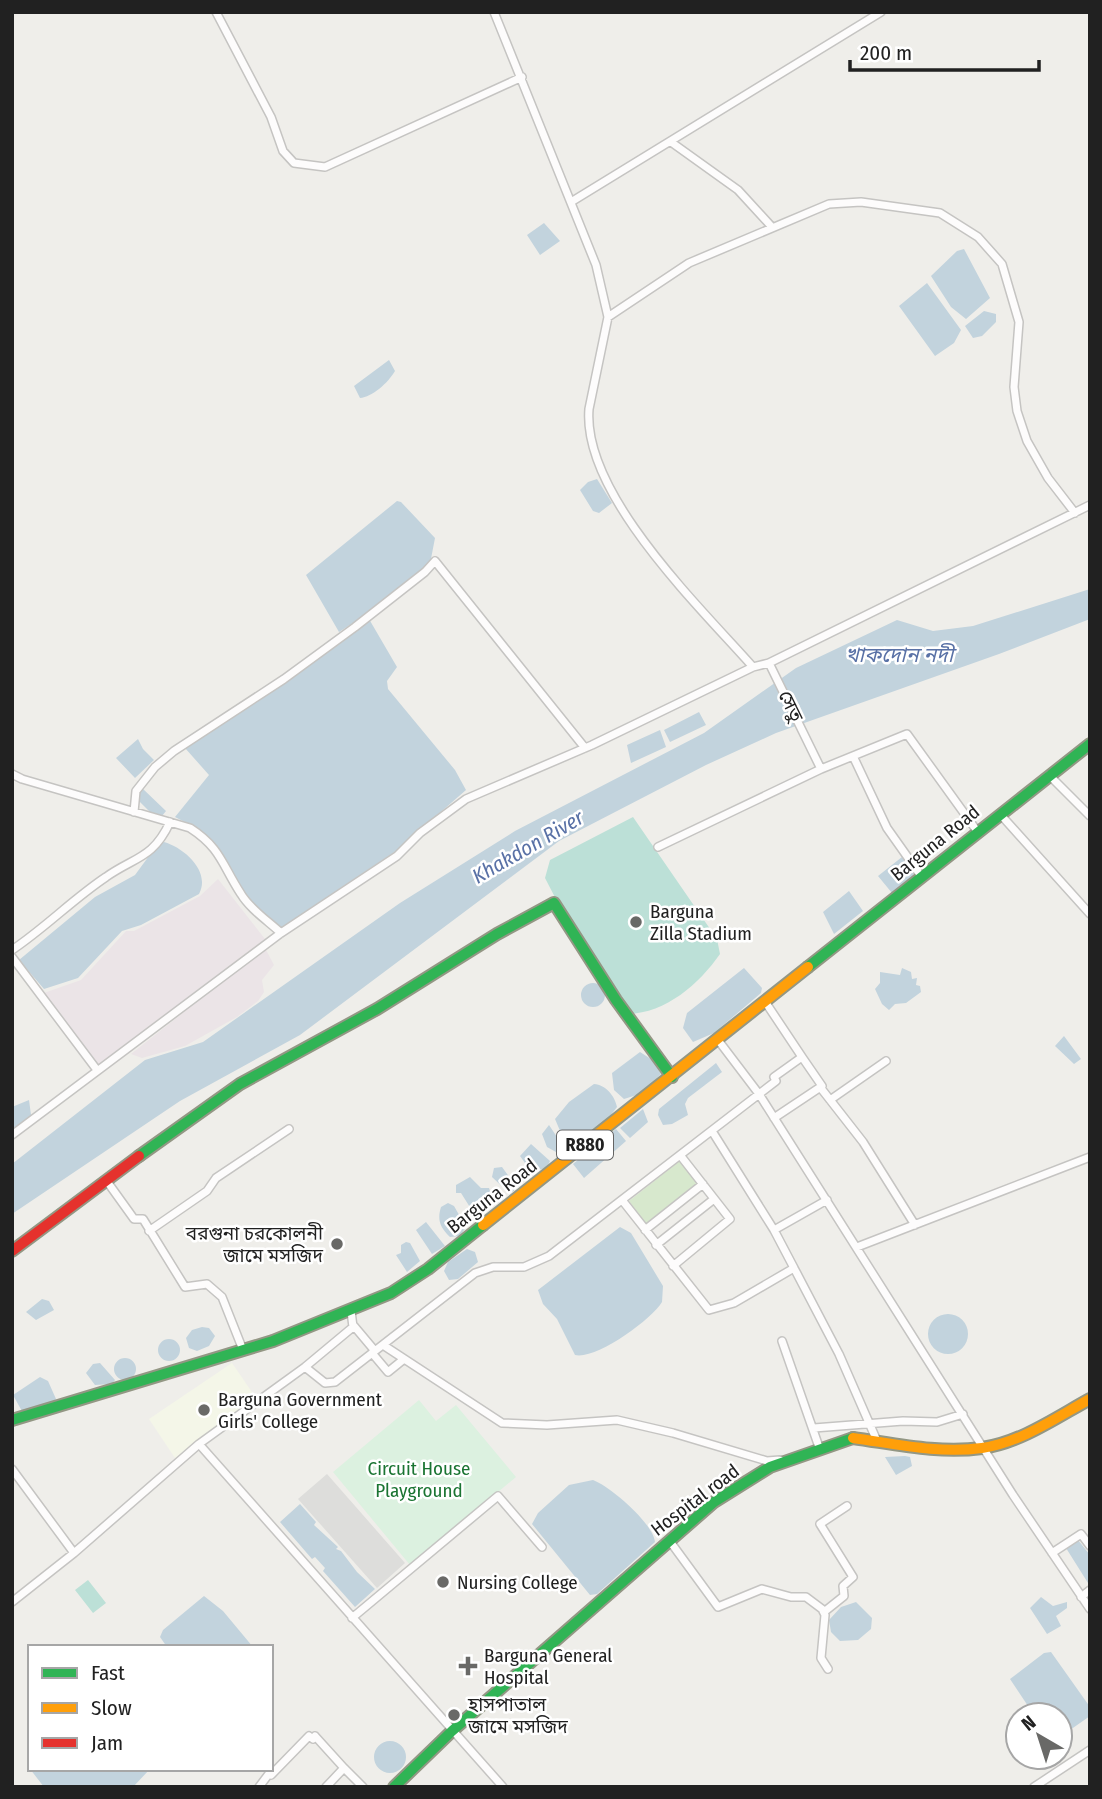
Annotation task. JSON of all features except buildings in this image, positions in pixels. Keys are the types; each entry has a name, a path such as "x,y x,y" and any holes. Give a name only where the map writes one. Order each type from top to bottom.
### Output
{"street":[{"path":"216,12 271,117 284,151 293,163 325,167 522,77"},
{"path":"494,12 596,265 608,317 588,421 612,491 639,539 753,667"},
{"path":"571,202 881,12"},
{"path":"671,142 732,185 771,226"},
{"path":"608,317 689,263 771,226 829,204 861,202 940,213 978,237 1002,264 1019,323 1014,387 1017,411 1027,442 1048,478 1075,513"},
{"path":"12,1135 281,933 397,856 420,833 466,799 585,748 753,667 769,663 1090,505"},
{"path":"134,812 136,791 155,767 174,751 284,679 364,621 435,561 585,748"},
{"name":"সেতু","path":"769,663 821,769"},
{"path":"658,847 821,769 907,734 977,831"},
{"name":"Barguna Road","path":"12,1420 243,1350 351,1311 391,1293 428,1269 1090,744"},
{"path":"853,756 887,828 921,876"},
{"path":"12,774 190,828 208,839 222,855 241,895 281,933"},
{"path":"1049,775 1090,816"},
{"path":"999,814 1090,914"},
{"path":"12,950 45,928 107,876 139,860 163,837 170,822"},
{"path":"12,1251 240,1084 377,1009 497,934 554,903 616,1000 671,1077"},
{"path":"12,957 97,1070"},
{"path":"766,1003 820,1087 863,1142 915,1225"},
{"path":"718,1040 759,1094 1090,1609"},
{"path":"305,1367 324,1383 335,1381 475,1273 493,1267 524,1267 549,1256 776,1081 774,1077 802,1057"},
{"path":"830,1100 886,1061"},
{"path":"774,1118 820,1087"},
{"path":"149,1231 207,1191 216,1178 289,1129"},
{"path":"712,1131 774,1230 877,1441"},
{"path":"673,1266 730,1219 680,1155"},
{"path":"856,1247 1090,1157"},
{"path":"106,1180 134,1219 144,1219 185,1287 207,1284 222,1297 243,1350"},
{"path":"645,1230 703,1184"},
{"path":"656,1245 714,1199"},
{"path":"622,1200 709,1310 734,1303 794,1268"},
{"path":"774,1230 827,1200"},
{"path":"351,1311 354,1325 388,1372 404,1359"},
{"path":"12,1602 74,1553 199,1444 305,1367 354,1325"},
{"path":"782,1341 819,1446"},
{"path":"383,1345 502,1423 547,1425 617,1420 673,1433 767,1461 791,1459"},
{"name":"Hospital road","path":"394,1787 452,1731 669,1540 714,1502 770,1467 819,1446 851,1438 947,1451 985,1448 1034,1430 1090,1399"},
{"path":"815,1429 937,1422 963,1414"},
{"path":"199,1444 503,1787"},
{"path":"12,1469 74,1553"},
{"path":"352,1618 498,1496 542,1547"},
{"path":"824,1612 844,1597 843,1586 853,1577 820,1524 847,1506"},
{"path":"1052,1553 1082,1534 1090,1546"},
{"path":"669,1540 718,1607 762,1589 791,1597 806,1597 824,1612 826,1624 820,1653 828,1670"},
{"path":"1081,1597 1090,1590"},
{"path":"273,1770 309,1736 315,1737 363,1787"},
{"path":"1034,1787 1090,1751"},
{"path":"326,1787 344,1768"},
{"path":"259,1787 271,1772"}],"shaded area":[{"name":"Barguna Zilla Stadium","path":"633,817 717,939 720,954 702,976 680,995 655,1008 628,1014 575,936 545,878 550,860"},
{"path":"218,879 265,939 213,982 96,1067 41,994 81,980 126,931 134,931 200,896"},
{"path":"265,948 274,965 262,980 264,992 258,1001 237,1017 185,1046 142,1058 131,1054"},
{"name":"Barguna Government Girls' College","path":"232,1363 258,1401 175,1458 149,1419"},
{"path":"327,1474 405,1563 377,1588 298,1499"},
{"path":"88,1580 106,1603 93,1613 75,1590"}],"green space":[{"path":"681,1160 700,1184 647,1225 629,1201"},
{"name":"Circuit House Playground","path":"419,1400 436,1421 456,1405 516,1477 410,1565 333,1472"}],"water":[{"path":"544,223 560,241 540,255 527,235"},
{"path":"964,249 990,298 966,319 951,307 931,276 957,251"},
{"path":"927,283 961,330 954,343 935,356 899,306"},
{"path":"984,311 996,314 996,322 982,336 973,338 965,326"},
{"path":"389,360 395,371 392,376 375,392 360,398 354,386"},
{"path":"597,479 612,503 599,513 593,511 580,490 588,482"},
{"path":"397,501 435,538 430,564 393,597 339,632 306,575"},
{"name":"খাকদোন নদী","path":"1090,589 1090,619 776,733 706,765 559,841 300,1035 180,1101 12,1214 12,1164 145,1060 203,1042 400,903 515,831 704,733 796,668 897,620 933,631 973,626"},
{"path":"369,619 397,667 387,681 388,689 455,770 466,790 396,851 281,928 245,896 218,847 191,825 175,817 209,775 185,748 254,704"},
{"path":"699,712 706,725 670,742 664,730"},
{"path":"660,730 666,747 631,763 627,745"},
{"path":"138,739 154,760 135,778 116,758"},
{"path":"142,788 166,811 162,816 152,814 137,799"},
{"path":"164,842 187,855 199,869 202,886 199,894 141,925 122,931 78,978 44,989 19,960 95,897 135,875 157,845"},
{"path":"902,857 914,875 892,893 878,876"},
{"path":"849,891 863,911 834,934 823,912"},
{"path":"744,968 762,988 761,993 714,1033 693,1042 683,1028 687,1013"},
{"path":"902,968 911,972 912,979 917,978 916,985 920,986 921,992 906,1003 895,1004 889,1010 882,1004 875,989 880,983 880,972 900,975"},
{"path":"593,983 602,986 605,995 602,1004 593,1007 584,1004 581,995 584,986"},
{"path":"1064,1036 1081,1059 1074,1064 1055,1046"},
{"path":"640,1052 654,1061 661,1074 643,1093 624,1099 614,1090 612,1073"},
{"path":"716,1063 722,1072 688,1098 685,1104 688,1115 672,1124 663,1125 658,1115 659,1109"},
{"path":"594,1084 609,1092 617,1107 607,1120 575,1143 561,1133 555,1119 569,1102"},
{"path":"29,1100 31,1115 12,1131 12,1107"},
{"path":"643,1109 648,1122 630,1138 620,1128"},
{"path":"549,1125 565,1149 556,1152 547,1147 542,1134"},
{"path":"616,1129 626,1141 584,1178 573,1164"},
{"path":"531,1144 550,1161 546,1169 530,1170 520,1156"},
{"path":"502,1167 515,1185 514,1191 509,1193 492,1177 494,1168"},
{"path":"470,1177 481,1188 489,1188 494,1203 485,1212 473,1212 461,1193 456,1193 456,1185"},
{"path":"448,1203 454,1206 466,1227 460,1236 450,1237 440,1223 441,1207"},
{"path":"426,1222 445,1246 432,1254 416,1230"},
{"path":"620,1227 631,1233 663,1286 662,1302 647,1319 609,1345 584,1355 575,1355 557,1319 543,1304 538,1290"},
{"path":"410,1243 420,1261 407,1272 396,1255 401,1253 401,1245"},
{"path":"467,1249 475,1252 478,1262 458,1279 449,1280 444,1271 448,1262"},
{"path":"42,1299 49,1301 54,1310 36,1320 26,1312"},
{"path":"948,1314 962,1320 968,1334 962,1348 948,1354 934,1348 928,1334 934,1320"},
{"path":"209,1328 215,1336 209,1346 197,1351 189,1348 186,1338 192,1330"},
{"path":"165,1339 173,1339 180,1346 180,1354 173,1361 165,1361 158,1354 158,1346"},
{"path":"125,1358 133,1361 136,1369 133,1377 125,1380 117,1377 114,1369 117,1361"},
{"path":"100,1363 115,1380 112,1384 95,1385 86,1373 93,1364"},
{"path":"40,1377 48,1381 56,1399 53,1403 23,1413 13,1395"},
{"path":"885,1457 910,1457 912,1466 896,1475"},
{"path":"593,1480 630,1506 647,1525 655,1542 597,1594 590,1595 532,1524 538,1513 569,1485"},
{"path":"300,1504 316,1522 314,1525 338,1547 336,1549 341,1551 375,1589 355,1607 323,1571 325,1568 315,1557 312,1559 280,1522"},
{"path":"1078,1540 1090,1555 1088,1583 1066,1548"},
{"path":"204,1596 223,1611 251,1645 166,1645 160,1637 163,1630"},
{"path":"1041,1597 1053,1606 1067,1602 1067,1608 1056,1616 1061,1626 1047,1634 1030,1608"},
{"path":"856,1602 872,1618 871,1629 858,1640 840,1641 831,1632 829,1620 841,1607"},
{"path":"1051,1652 1090,1707 1090,1716 1074,1727 1074,1701 1025,1701 1010,1679 1044,1653"},
{"path":"390,1741 401,1746 406,1757 401,1768 390,1773 379,1768 374,1757 379,1746"},
{"path":"32,1771 148,1771 133,1787 44,1787"}],"traffic: fast":[{"path":"808,967 1090,744"},
{"path":"139,1156 240,1084 377,1009 497,934 554,903 616,1000 672,1077"},
{"path":"12,1420 273,1341 391,1293 428,1269 483,1225"},
{"path":"394,1787 452,1731 714,1502 770,1467 853,1438"}],"traffic: slow":[{"path":"483,1225 808,967"},
{"path":"853,1438 934,1449 982,1448 1024,1435 1090,1399"}],"traffic: jam":[{"path":"12,1251 139,1156"}],"place":[{"name":"Barguna Zilla Stadium","path":"636,922"},
{"name":"বরগুনা চরকোলনী জামে মসজিদ","path":"337,1244"},
{"name":"Barguna Government Girls' College","path":"204,1410"},
{"name":"Nursing College","path":"443,1582"},
{"name":"Barguna General Hospital","path":"468,1666"},
{"name":"হাসপাতাল জামে মসজিদ","path":"454,1715"}],"water label":[{"name":"Khakdon River","path":"528,847"}]}
